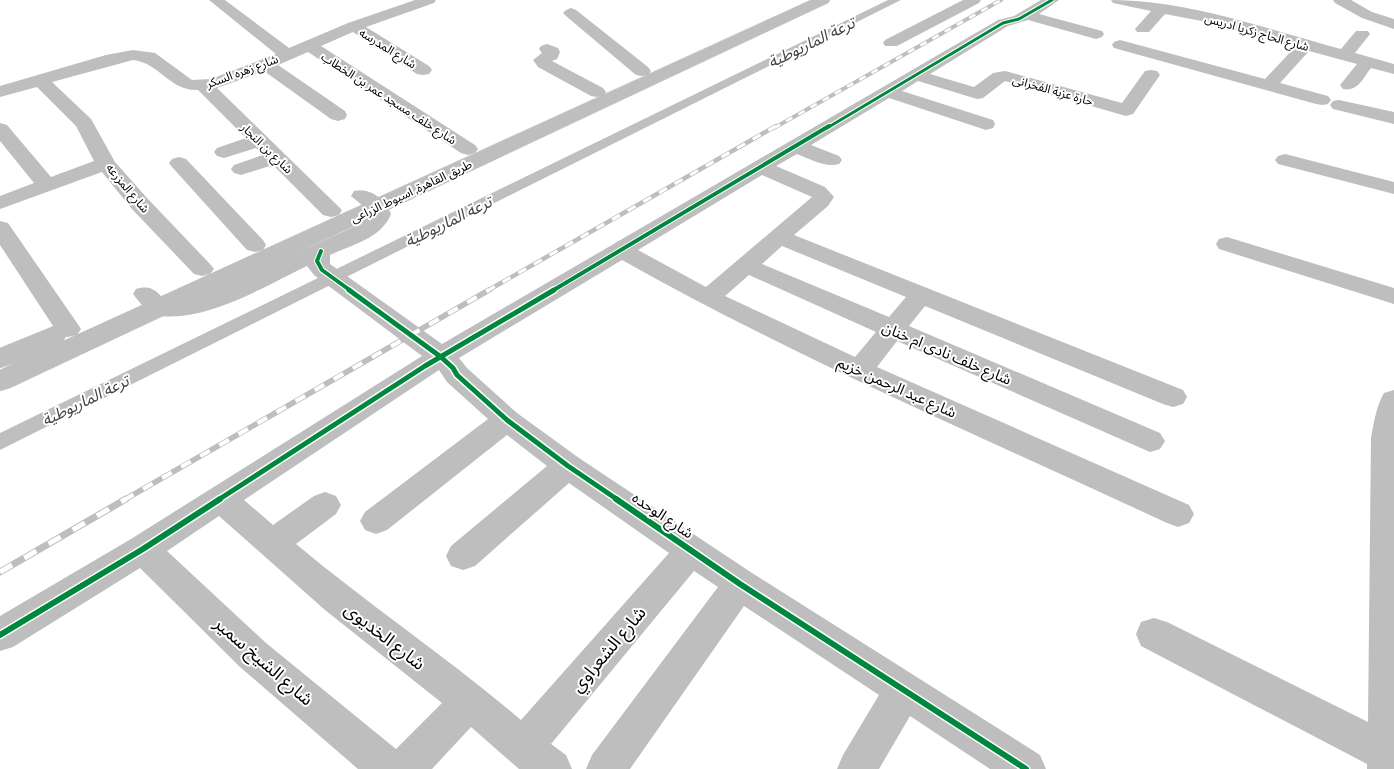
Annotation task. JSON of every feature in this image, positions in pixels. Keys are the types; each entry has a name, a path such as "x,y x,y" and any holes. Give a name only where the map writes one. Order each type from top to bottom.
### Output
{"main road":[{"path":"216,0 288,55"},
{"name":"شارع زهره السكر","path":"0,92 123,57 142,56 149,57 182,83 204,86 222,82 354,26 429,0"},
{"name":"طريق القاهرة, اسيوط الزراعى","path":"0,359 68,329 152,301 202,269 331,210 369,202 468,149 802,0"},
{"name":"طريق القاهرة, اسيوط الزراعى","path":"0,381 152,301 369,202 823,0"},
{"path":"891,42 974,0"},
{"path":"0,635 441,366 620,250 1019,13 1052,0"},
{"name":"شارع الحاج زكريا ادريس","path":"1118,0 1209,18 1304,46 1367,62 1392,66"},
{"path":"1340,0 1374,18 1394,24"},
{"path":"1143,29 1162,8"},
{"path":"572,13 642,71"},
{"path":"1019,13 1096,34"},
{"path":"1019,13 1066,40"},
{"name":"شارع المدرسه","path":"354,26 423,70"},
{"path":"1344,56 1362,34"},
{"path":"1120,45 1394,118"},
{"name":"شارع خلف مسجد عمر بن الخطاب","path":"310,46 468,149"},
{"path":"1269,85 1304,46"},
{"path":"547,49 552,52 541,60 544,63 597,92"},
{"path":"1367,62 1352,82 1373,83"},
{"path":"266,64 338,115"},
{"name":"حارة عزبة الفخرانى","path":"916,75 977,94 999,77 1004,76 1124,110 1128,109 1151,75"},
{"name":"شارع المزرعه","path":"40,80 84,123 106,164 139,203 202,269"},
{"name":"شارع بن النجار","path":"204,86 331,210"},
{"path":"887,92 986,124"},
{"path":"0,129 47,185"},
{"path":"224,152 259,140"},
{"path":"795,146 832,160"},
{"path":"241,169 276,157"},
{"path":"1285,160 1394,188"},
{"path":"179,163 255,245"},
{"path":"0,202 106,164"},
{"path":"708,298 823,197 818,192 760,167"},
{"path":"317,266 377,222 380,214 369,202"},
{"path":"0,228 68,329"},
{"path":"779,237 1172,397"},
{"path":"1227,244 1394,296"},
{"name":"شارع عبد الرحمن خزيم","path":"620,250 708,298 789,338 1178,514"},
{"name":"شارع خلف نادى ام خنان","path":"745,265 1150,441"},
{"name":"شارع الوحده","path":"152,301 174,309 193,307 212,301 272,275 293,273 317,266 390,330 441,366 507,420 568,466 740,584 1026,769"},
{"path":"859,370 921,295"},
{"path":"1154,634 1387,761 1391,709 1391,544 1386,438 1394,400"},
{"path":"376,521 507,420"},
{"path":"463,556 568,466"},
{"name":"شارع الخديوى","path":"222,499 337,599 470,701 524,748 552,769"},
{"path":"272,543 324,505"},
{"name":"شارع الشيخ سمير","path":"143,549 253,655 389,769"},
{"name":"شارع الشعراوي","path":"524,748 692,550"},
{"path":"606,769 740,584"},
{"path":"857,769 904,690"},
{"path":"404,769 470,701"}],"waterway":[{"name":"ترعة الماريوطية","path":"0,442 896,0"}],"railway":[{"path":"774,128 1001,0"},
{"path":"487,291 776,126"},
{"path":"124,500 489,290"},
{"path":"0,572 126,499"}],"cycle path":[{"path":"0,635 143,549 425,366 1003,23 1019,19 1052,0"},
{"path":"321,251 317,261 322,270 441,357 453,368 457,375 507,420 568,466 740,584 1026,769"}]}
